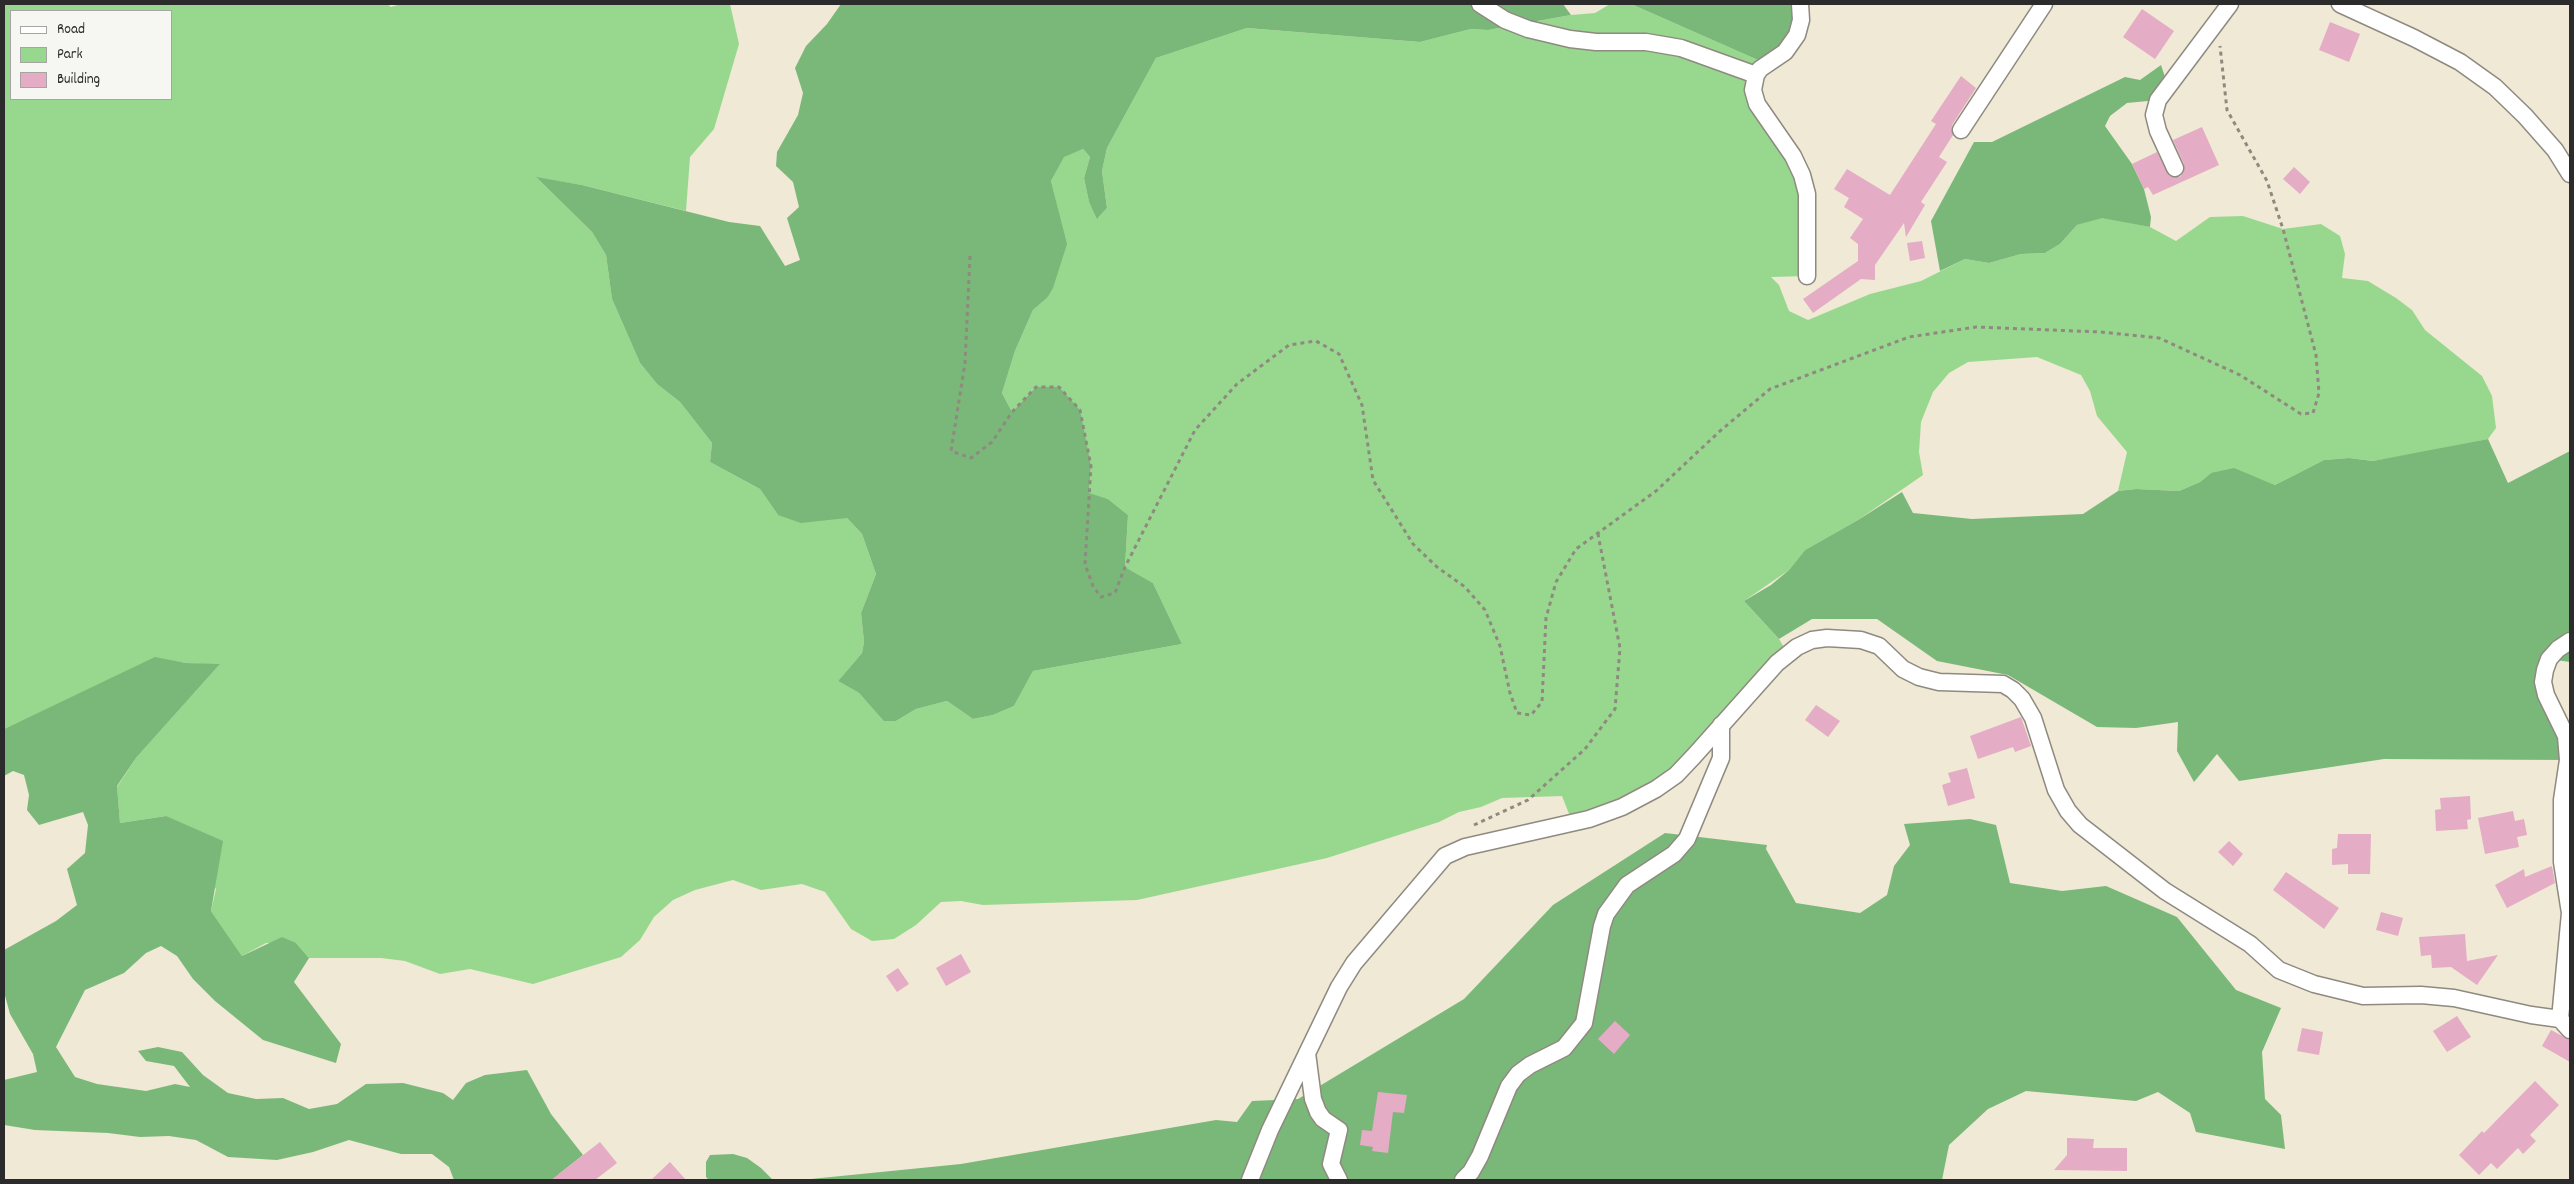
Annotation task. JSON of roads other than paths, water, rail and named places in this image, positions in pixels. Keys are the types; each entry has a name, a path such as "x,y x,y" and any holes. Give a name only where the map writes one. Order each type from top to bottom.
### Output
{"street":[{"path":"1480,4 1505,20 1528,29 1570,39 1596,42 1646,42 1681,48 1756,75"},
{"path":"1800,4 1801,20 1797,35 1785,52 1760,69 1756,75 1753,90 1757,104 1793,156 1802,175 1807,194 1807,276"},
{"path":"1960,130 2044,4"},
{"path":"2175,168 2154,115 2158,100 2218,23 2230,4"},
{"path":"2340,4 2414,38 2460,62 2495,87 2543,136 2570,174"},
{"path":"1250,1180 1270,1130 1307,1053 1354,963 1445,856 1465,847 1589,819 1622,807 1656,789 1676,775 1777,663 1797,647 1819,639 1844,638 1879,646 1903,669 1925,679 1939,682 2003,684 2022,698 2033,718 2056,790 2080,825 2165,891 2250,944 2279,970 2314,984 2362,996 2421,995 2454,998 2565,1024 2570,913 2565,888 2562,800 2568,760 2566,736 2546,694 2543,682 2544,670 2549,659 2558,649 2570,641"},
{"path":"1464,1180 1480,1156 1509,1086 1518,1074 1530,1065 1564,1048 1584,1023 1602,926 1606,914 1627,885 1674,854 1687,839 1721,758 1721,725"},
{"path":"1307,1053 1313,1099 1318,1112 1323,1119 1339,1130 1331,1164 1339,1180"}]}
